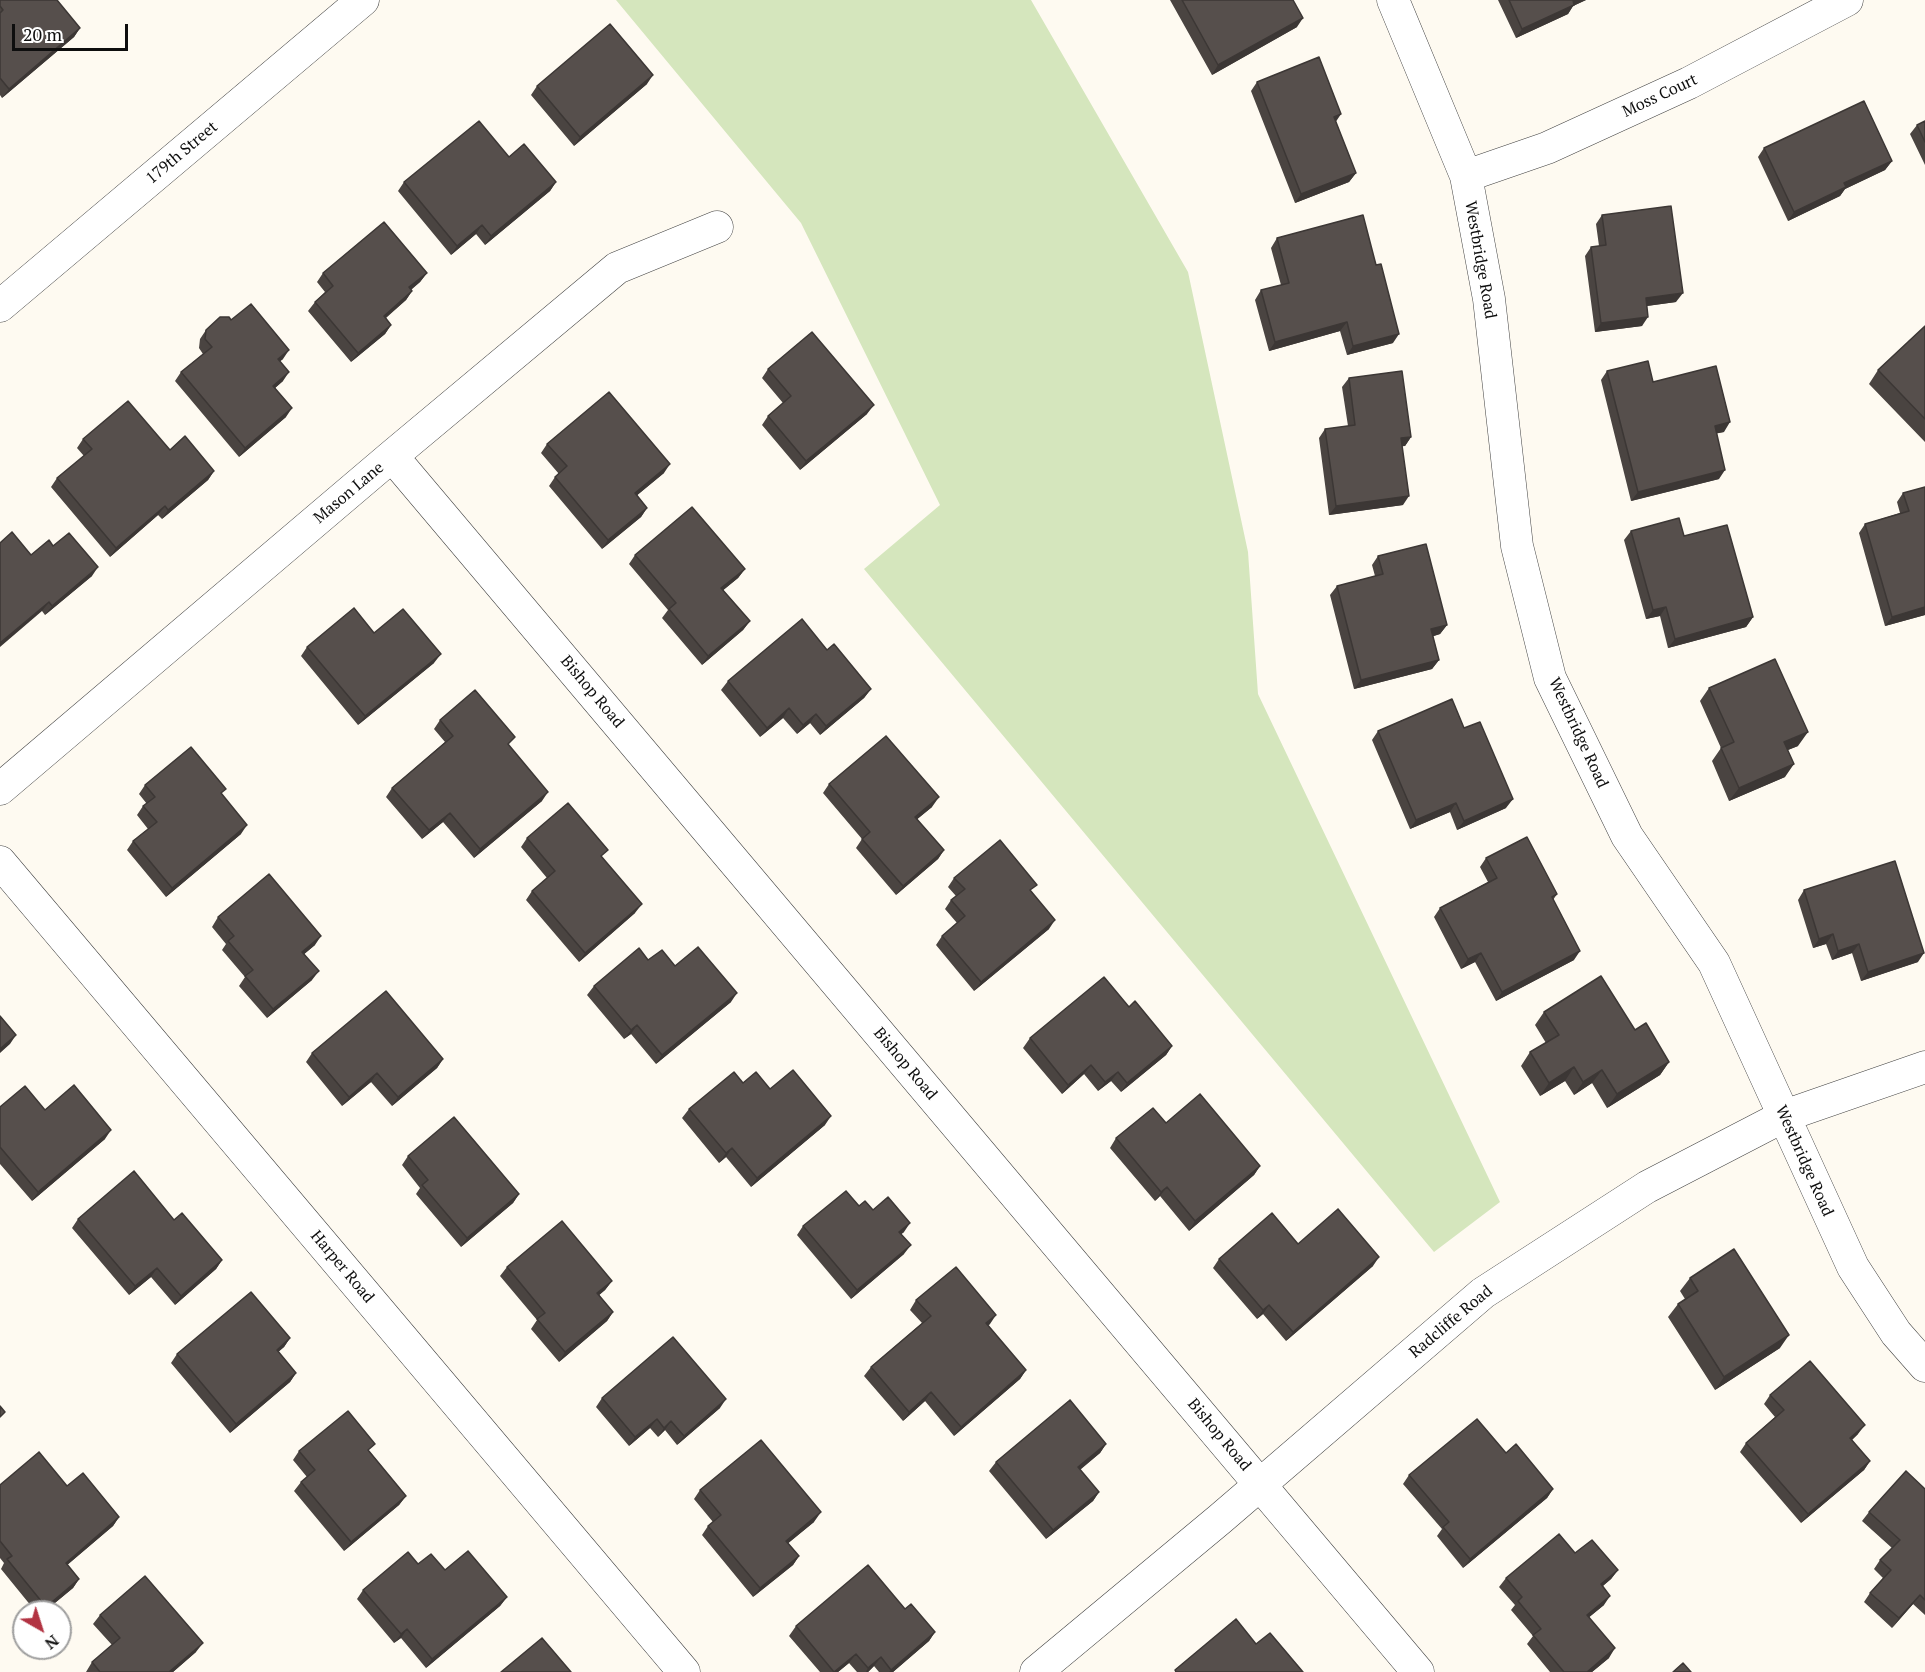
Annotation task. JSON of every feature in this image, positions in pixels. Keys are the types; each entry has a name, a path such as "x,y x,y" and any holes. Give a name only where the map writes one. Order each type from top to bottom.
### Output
{"street":[{"name":"179th Street","path":"0,306 363,0"},
{"name":"Westbridge Road","path":"1393,0 1466,176 1489,300 1517,546 1550,678 1628,836 1714,963 1853,1267 1896,1333 1925,1366"},
{"name":"Moss Court","path":"1466,176 1547,148 1689,83 1847,0"},
{"name":"Mason Lane","path":"0,789 617,268 717,227"},
{"name":"Bishop Road","path":"392,456 1418,1672"},
{"name":"Harper Road","path":"0,862 684,1672"},
{"name":"Radcliffe Road","path":"1036,1672 1483,1293 1647,1187 1784,1116 1925,1067"}],"green space":[{"path":"616,0 1031,0 1188,272 1248,552 1258,694 1500,1202 1434,1252 864,569 940,505 801,223"}],"building":[{"path":"0,0 57,0 80,28 9,89 0,78 0,13 3,10"},
{"path":"1182,0 1293,0 1303,18 1218,65"},
{"path":"1509,0 1573,0 1574,5 1522,29"},
{"path":"610,24 653,75 580,137 537,86"},
{"path":"1319,57 1341,114 1334,117 1356,173 1301,194 1257,82"},
{"path":"1864,101 1892,161 1844,183 1846,187 1794,212 1764,148"},
{"path":"479,121 509,157 524,144 556,182 491,236 482,225 457,246 404,182"},
{"path":"1925,121 1925,142 1917,125"},
{"path":"1671,206 1683,293 1646,298 1648,317 1601,323 1591,247 1606,245 1602,215"},
{"path":"1363,215 1376,265 1381,264 1399,334 1353,346 1347,322 1275,342 1261,290 1289,283 1277,238"},
{"path":"384,222 427,273 409,287 412,291 384,316 391,325 358,353 315,302 333,286 323,273"},
{"path":"251,304 289,350 278,359 289,372 273,386 292,408 245,448 181,372 212,347 205,339 206,330 220,317 229,317 231,320"},
{"path":"1925,326 1925,419 1878,370"},
{"path":"812,332 874,405 806,461 768,416 791,396 768,369"},
{"path":"1648,361 1653,382 1716,366 1730,422 1715,426 1725,470 1638,492 1607,371"},
{"path":"1402,371 1411,437 1401,438 1409,496 1336,506 1325,429 1355,425 1349,378"},
{"path":"609,392 670,464 635,493 647,508 608,540 555,477 567,466 547,444"},
{"path":"128,401 170,450 185,436 214,471 168,510 165,506 116,548 57,478 92,449 83,439"},
{"path":"1925,487 1925,607 1892,617 1865,524 1909,511 1903,493"},
{"path":"692,507 745,569 721,588 750,621 708,656 669,609 676,603 635,555"},
{"path":"1679,518 1684,536 1727,525 1753,617 1675,639 1666,607 1653,610 1631,531"},
{"path":"12,532 31,555 49,540 53,546 69,533 98,567 52,606 49,602 0,643 0,543"},
{"path":"1426,544 1447,625 1431,629 1439,660 1361,680 1337,586 1383,574 1378,556"},
{"path":"354,608 374,633 403,609 441,654 365,716 307,647"},
{"path":"802,619 827,650 834,644 871,689 826,726 816,714 803,725 789,708 767,728 728,681"},
{"path":"1775,659 1808,732 1784,742 1794,764 1739,788 1721,748 1734,742 1709,688"},
{"path":"475,690 515,737 508,744 548,792 480,849 450,813 429,830 392,788 453,736 440,720"},
{"path":"1452,699 1464,728 1480,722 1513,799 1464,821 1456,803 1416,820 1378,731"},
{"path":"886,736 939,797 915,817 944,850 903,886 862,839 870,832 829,784"},
{"path":"191,747 226,789 221,793 247,825 172,888 133,841 157,822 143,806 155,797 145,785"},
{"path":"568,803 608,850 601,856 642,904 585,953 532,891 555,871 527,838"},
{"path":"1527,837 1557,894 1552,897 1580,951 1502,992 1481,953 1468,959 1440,908 1497,878 1486,858"},
{"path":"1000,840 1037,885 1030,890 1055,920 981,982 942,936 965,916 951,900 965,889 954,878"},
{"path":"1895,861 1924,953 1868,972 1859,944 1838,951 1833,934 1819,939 1804,890"},
{"path":"269,874 321,936 302,952 319,971 273,1009 245,976 253,970 228,941 234,936 218,917"},
{"path":"698,947 737,993 662,1055 637,1025 631,1030 594,986 639,948 648,960 662,950 675,966"},
{"path":"1601,976 1635,1030 1646,1023 1669,1062 1617,1094 1602,1070 1583,1082 1574,1067 1549,1083 1530,1052 1559,1035 1544,1012"},
{"path":"1104,977 1129,1007 1135,1001 1172,1046 1127,1083 1118,1072 1105,1082 1091,1065 1068,1085 1030,1038"},
{"path":"386,991 443,1059 398,1097 377,1073 349,1097 312,1053"},
{"path":"0,1016 16,1035 0,1049"},
{"path":"793,1070 831,1116 757,1178 732,1148 726,1153 689,1109 734,1072 743,1083 756,1072 770,1089"},
{"path":"74,1085 111,1130 38,1192 0,1147 0,1107 25,1086 45,1110"},
{"path":"1200,1094 1260,1166 1195,1221 1167,1187 1161,1192 1116,1138 1153,1108 1166,1123"},
{"path":"454,1117 519,1194 467,1238 422,1185 428,1180 408,1156"},
{"path":"134,1171 174,1220 182,1213 222,1260 181,1296 157,1268 135,1286 78,1219"},
{"path":"846,1191 859,1206 865,1201 873,1210 888,1197 910,1223 899,1232 911,1245 857,1290 803,1226"},
{"path":"1338,1209 1379,1257 1293,1332 1269,1305 1263,1310 1219,1259 1272,1213 1298,1244"},
{"path":"562,1221 612,1281 597,1293 613,1312 565,1352 537,1319 545,1313 507,1267"},
{"path":"1734,1249 1789,1335 1724,1377 1678,1304 1698,1291 1690,1278"},
{"path":"956,1267 996,1315 986,1323 1026,1370 961,1427 931,1392 909,1412 871,1367 931,1316 916,1300"},
{"path":"251,1292 290,1338 277,1350 296,1373 236,1424 177,1354"},
{"path":"673,1337 726,1399 684,1436 671,1421 664,1428 657,1419 635,1437 602,1398"},
{"path":"1810,1361 1865,1425 1850,1438 1870,1461 1808,1514 1746,1443 1784,1410 1770,1395"},
{"path":"1070,1400 1106,1444 1078,1467 1099,1492 1053,1530 996,1462"},
{"path":"0,1406 5,1412 0,1417"},
{"path":"348,1411 375,1444 368,1450 406,1496 351,1542 301,1482 315,1470 299,1451"},
{"path":"1477,1419 1506,1453 1516,1444 1553,1489 1470,1559 1443,1527 1449,1522 1409,1475"},
{"path":"761,1440 821,1512 786,1541 799,1556 760,1588 708,1526 721,1515 700,1490"},
{"path":"39,1452 67,1486 83,1473 119,1517 66,1563 79,1579 54,1600 40,1600 7,1559 12,1556 0,1541 0,1485"},
{"path":"1906,1471 1925,1489 1925,1600 1920,1595 1899,1618 1870,1593 1891,1570 1880,1560 1900,1540 1869,1512"},
{"path":"1559,1534 1575,1553 1592,1540 1618,1570 1601,1584 1610,1596 1587,1615 1615,1648 1587,1672 1564,1672 1533,1635 1541,1629 1518,1601 1522,1597 1506,1578"},
{"path":"468,1551 507,1597 432,1659 407,1629 401,1634 363,1590 408,1552 418,1564 431,1554 445,1570"},
{"path":"868,1565 905,1609 911,1604 935,1632 891,1670 881,1657 868,1668 856,1654 834,1672 796,1626"},
{"path":"145,1576 203,1643 169,1672 100,1672 92,1662 120,1638 100,1615"},
{"path":"1236,1619 1256,1644 1270,1633 1303,1672 1176,1672 1175,1670"},
{"path":"542,1638 571,1672 501,1672"},
{"path":"1683,1663 1691,1672 1673,1672"}]}
